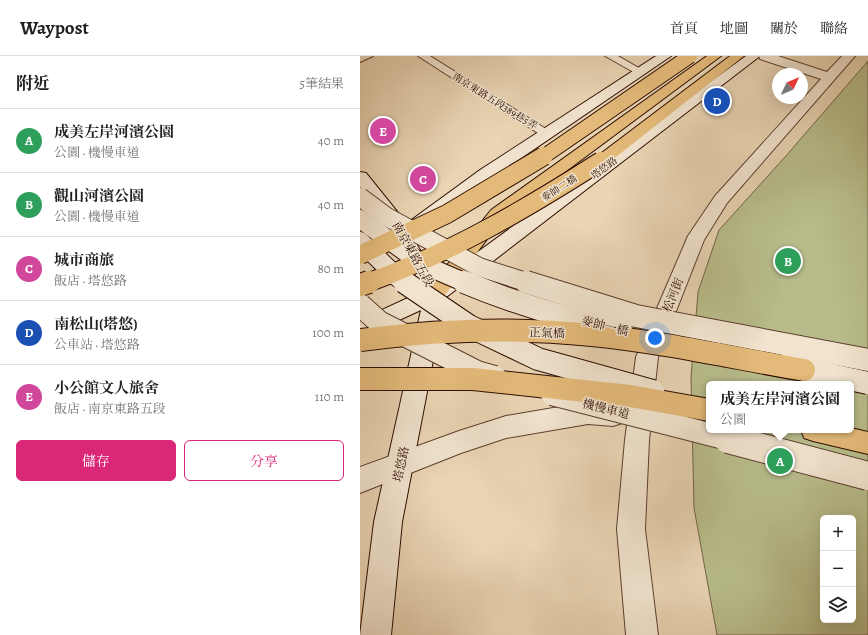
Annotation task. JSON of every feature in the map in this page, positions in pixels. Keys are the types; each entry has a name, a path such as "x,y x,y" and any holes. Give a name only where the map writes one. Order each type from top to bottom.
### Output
{"highway":[{"path":"360,255 378,248 484,194 543,157 690,56"},
{"path":"435,294 497,214 715,56"},
{"name":"麥帥二橋","path":"360,285 388,276 463,244 537,203 601,161 738,56"},
{"name":"正氣橋","path":"360,340 441,332 518,331 575,334 626,339 804,370"},
{"name":"麥帥一橋","path":"804,370 868,384"},
{"path":"360,379 473,379 630,396 706,409"},
{"path":"827,433 868,442"}],"main road":[{"path":"360,249 404,233 486,174 665,56"},
{"name":"塔悠路","path":"360,330 435,294 754,56"},
{"path":"765,56 828,77"},
{"name":"松河街","path":"642,635 631,529 640,418 647,357 695,240 721,200 828,77 849,56"},
{"name":"南京東路五段","path":"360,178 373,191 404,233 435,294"},
{"path":"360,197 387,217 479,267 636,316 868,360"},
{"name":"麥帥一橋","path":"360,219 422,264 493,294 592,324 868,384"},
{"path":"360,241 397,277 469,326 538,359 633,387 706,404"},
{"name":"塔悠路","path":"375,635 388,522 401,465 435,294"},
{"name":"機慢車道","path":"360,305 379,322 477,372 580,402 820,462 868,476"},
{"path":"360,480 459,442 506,427 588,413 640,418"},
{"path":"830,433 868,442"}],"lane":[{"path":"360,59 368,56"},
{"name":"南京東路五段389巷5弄","path":"423,56 548,134"},
{"path":"610,56 641,72"}],"green space":[{"path":"868,61 868,635 717,635 694,508 691,377 698,292 719,230 785,157"}],"place":[{"name":"南松山(塔悠)","path":"717,101"},
{"name":"小公館文人旅舍","path":"383,131"},
{"name":"城市商旅","path":"423,179"},
{"name":"觀山河濱公園","path":"788,261"},
{"name":"成美左岸河濱公園","path":"780,461"}]}
